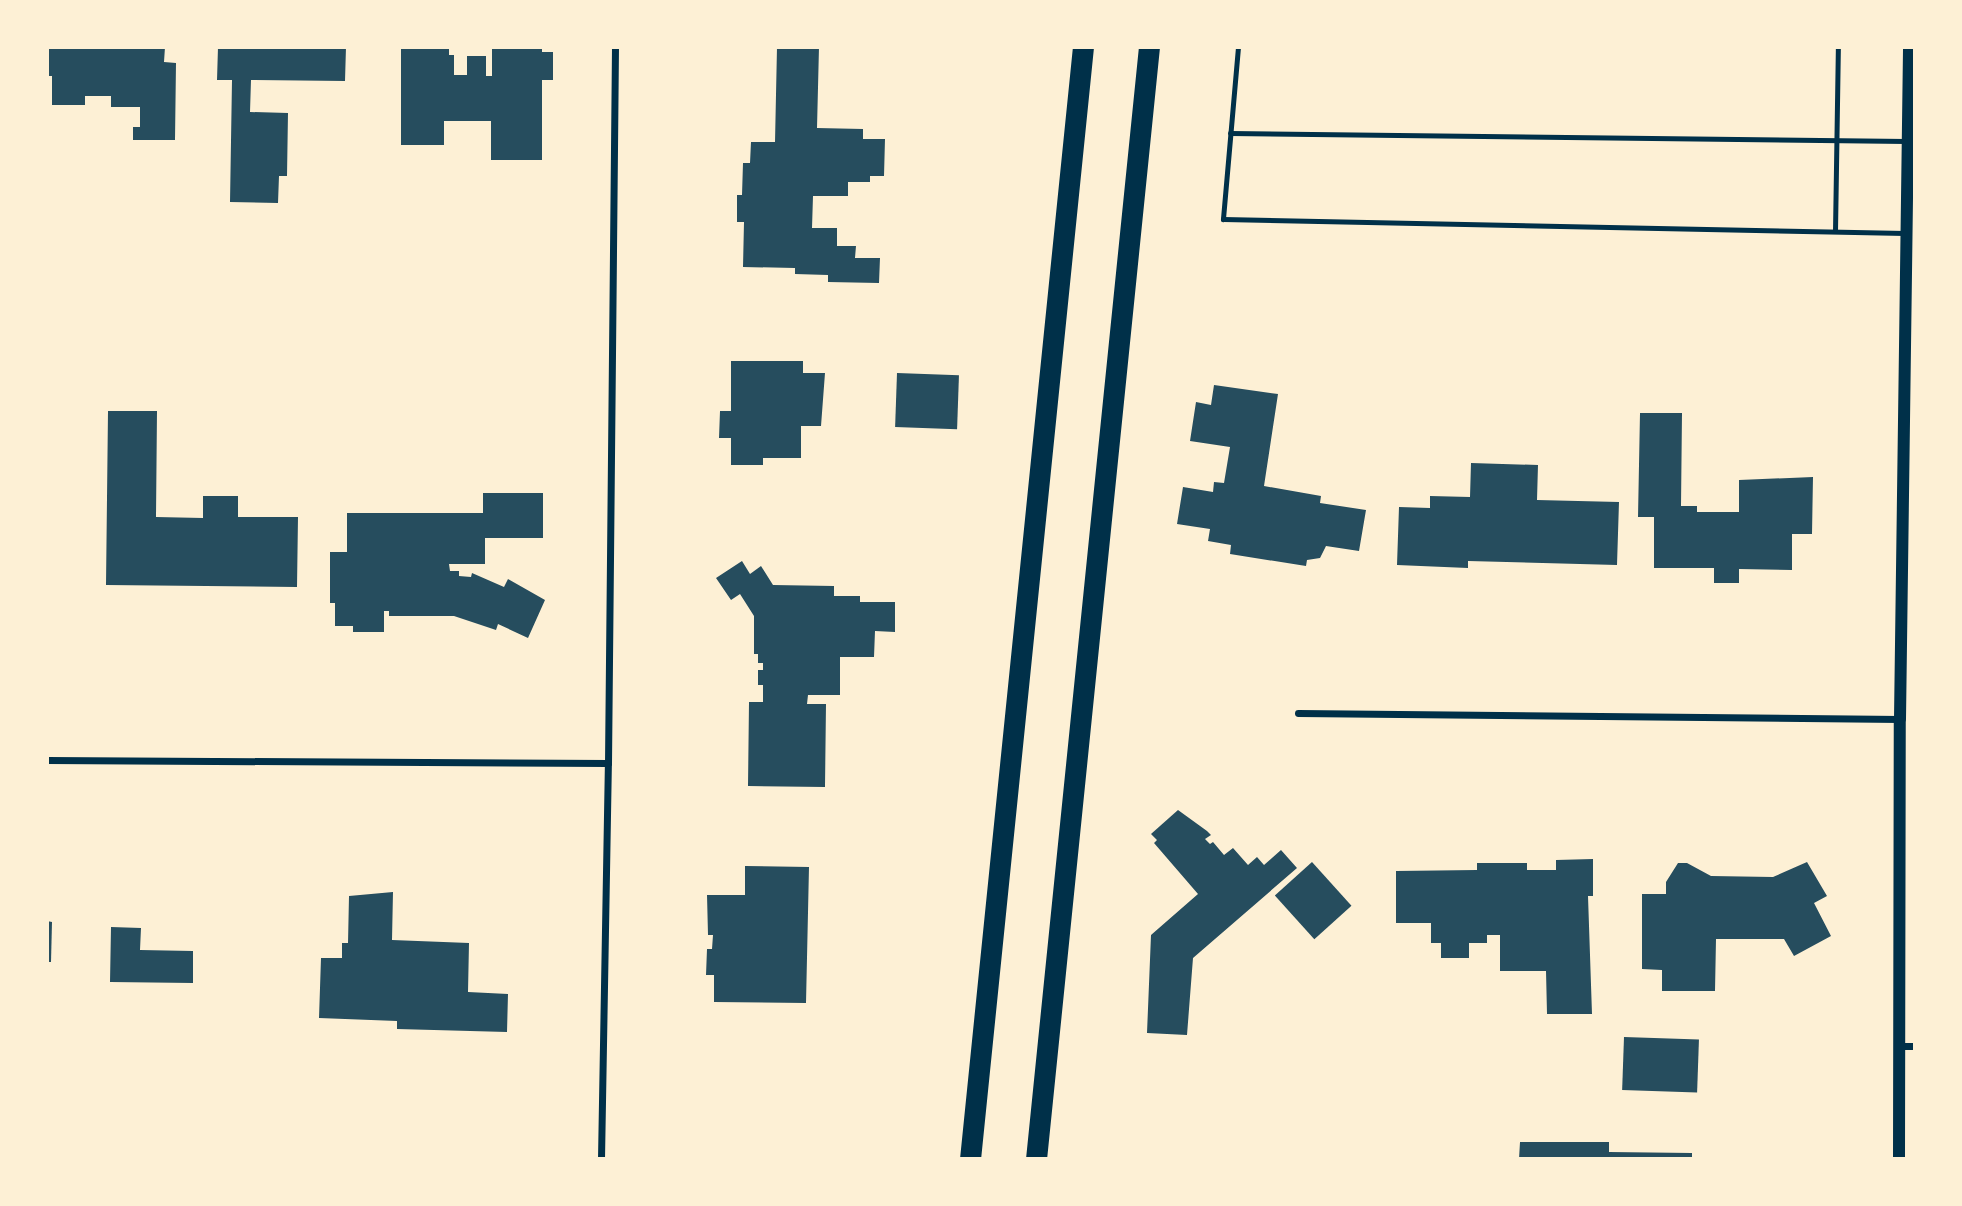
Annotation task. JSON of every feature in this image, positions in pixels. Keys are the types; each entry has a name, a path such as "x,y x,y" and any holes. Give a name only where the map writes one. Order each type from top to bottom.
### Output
{"highway":[{"path":"970,1159 1083,47"},
{"path":"1036,1159 1149,47"}],"street":[{"path":"601,1159 615,47"},
{"path":"1899,1159 1900,719 1910,435 1907,141 1909,47"},
{"path":"1298,713 1900,719"},
{"path":"47,760 608,763"},
{"path":"1899,1046 1915,1046"}],"lane":[{"path":"1238,47 1223,219 1909,234"},
{"path":"1835,231 1838,47"},
{"path":"1230,133 1907,141"}],"building":[{"path":"47,47 165,47 164,62 176,63 175,140 133,140 133,127 140,127 140,107 111,107 111,96 85,96 85,105 52,105 52,76 47,76"},
{"path":"218,47 346,47 345,81 251,80 250,112 288,113 287,176 279,176 278,203 230,202 232,80 217,80"},
{"path":"401,47 449,47 449,55 454,55 454,75 467,75 467,56 486,56 486,76 492,76 492,47 542,47 542,52 553,52 553,80 542,80 542,160 491,160 491,121 444,121 444,145 401,145"},
{"path":"777,47 819,47 817,128 863,129 863,139 885,139 884,176 870,176 870,182 848,182 848,196 813,196 812,228 837,228 837,246 856,246 855,258 880,258 879,283 828,282 828,275 795,274 795,268 743,267 744,222 737,222 737,195 742,195 743,163 750,163 751,142 775,142"},
{"path":"731,361 803,361 803,373 825,373 821,426 801,426 801,458 763,458 763,465 731,465 731,438 719,438 720,411 731,411"},
{"path":"897,373 959,375 957,429 895,427"},
{"path":"1214,385 1278,394 1264,486 1321,496 1320,503 1366,510 1359,551 1326,546 1320,558 1307,560 1306,566 1230,554 1231,545 1208,541 1210,529 1177,524 1183,487 1213,492 1214,482 1224,483 1230,447 1190,441 1196,402 1211,405"},
{"path":"108,411 157,411 156,517 203,518 203,496 238,496 238,517 298,517 297,587 106,585"},
{"path":"1640,413 1682,413 1681,506 1697,506 1697,512 1739,512 1739,480 1813,477 1812,534 1792,534 1792,570 1739,569 1739,583 1714,583 1714,568 1654,568 1654,517 1638,517"},
{"path":"1471,463 1538,465 1537,500 1619,502 1617,565 1468,561 1468,568 1397,565 1399,507 1430,508 1430,496 1470,497"},
{"path":"483,493 543,493 543,538 485,538 485,564 449,564 450,571 459,571 459,576 471,577 472,573 504,587 508,579 545,600 528,638 498,624 496,630 454,616 389,616 389,611 384,611 384,632 353,632 353,626 335,626 335,603 330,603 330,552 347,552 347,513 483,513"},
{"path":"742,561 750,574 761,566 773,585 834,586 834,596 860,596 860,602 895,602 895,632 875,631 874,657 840,657 840,695 808,695 807,704 826,704 825,787 748,786 749,702 763,702 763,685 758,685 758,670 763,670 763,663 758,663 758,654 754,654 754,616 740,594 731,600 716,578"},
{"path":"1178,810 1207,831 1211,835 1205,839 1210,844 1213,842 1224,855 1233,848 1248,865 1257,857 1264,865 1281,850 1297,868 1193,958 1187,1035 1147,1033 1151,935 1198,894 1154,843 1157,840 1151,834"},
{"path":"1593,859 1593,896 1588,896 1592,1014 1547,1014 1546,971 1500,971 1500,935 1487,935 1487,943 1469,943 1469,958 1441,958 1441,943 1431,943 1431,923 1396,923 1396,871 1477,870 1477,863 1527,863 1527,870 1556,870 1556,860"},
{"path":"1312,862 1351,906 1314,939 1275,895"},
{"path":"1807,862 1827,896 1814,903 1831,936 1794,956 1784,939 1716,939 1715,991 1662,991 1662,970 1642,969 1642,894 1666,894 1666,882 1678,863 1687,863 1711,876 1773,877"},
{"path":"745,866 809,867 806,1003 714,1002 714,975 706,975 707,949 712,949 713,935 708,935 707,895 745,895"},
{"path":"393,892 392,940 469,943 468,992 508,994 507,1032 397,1029 397,1021 319,1018 321,958 342,958 342,943 348,943 349,896"},
{"path":"47,921 52,922 51,962 47,962"},
{"path":"111,927 141,928 140,950 193,951 193,983 110,982"},
{"path":"1624,1037 1699,1040 1697,1093 1622,1090"},
{"path":"1520,1142 1609,1142 1609,1152 1692,1153 1692,1159 1519,1159"}]}
